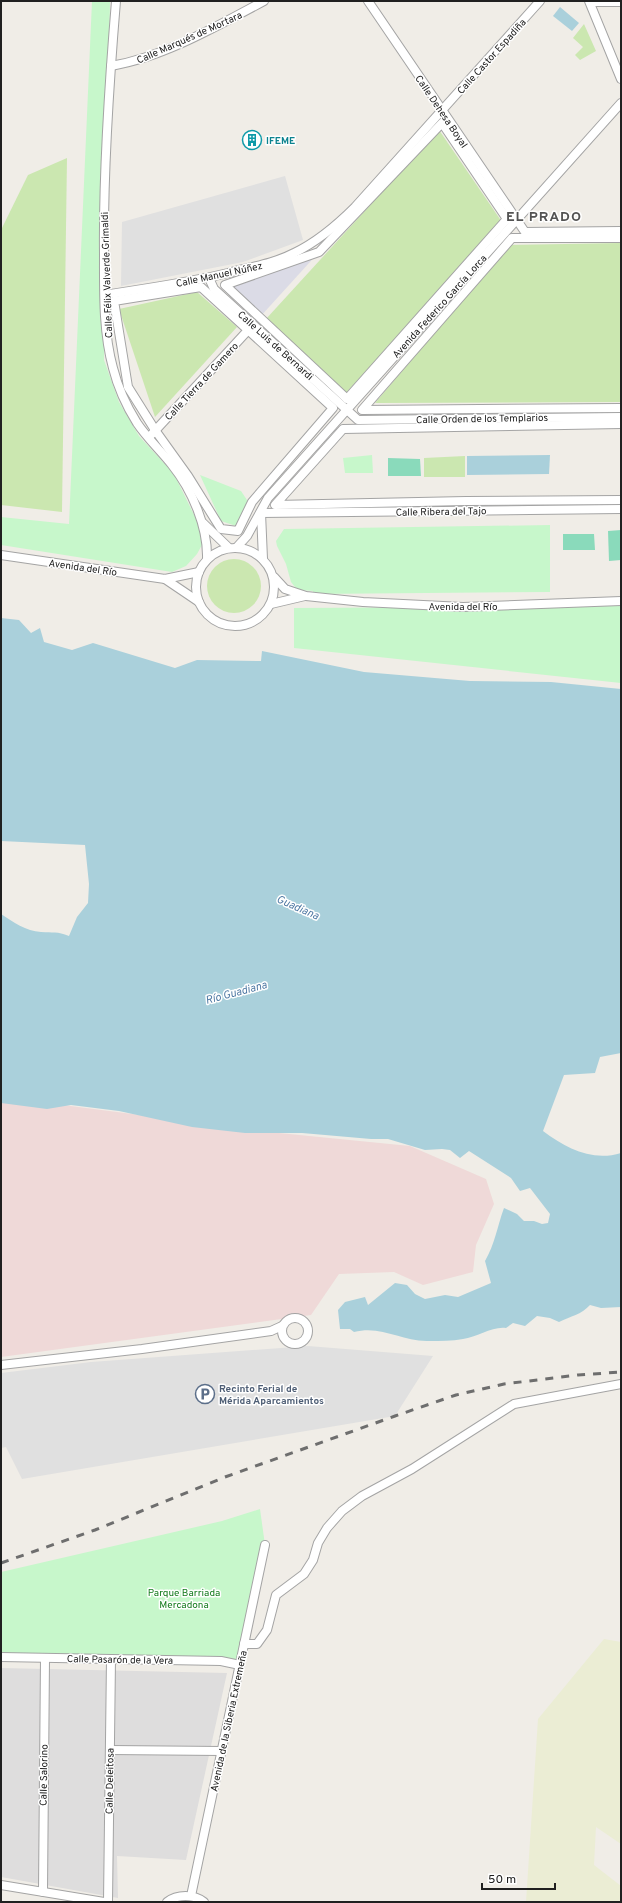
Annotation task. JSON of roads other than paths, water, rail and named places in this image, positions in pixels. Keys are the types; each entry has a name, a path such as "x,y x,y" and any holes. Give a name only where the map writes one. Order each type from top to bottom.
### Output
{"street":[{"name":"Calle Félix Valverde Grimaldi","path":"116,1 104,190 105,295 108,347 113,370 127,405 149,438 173,466 182,480 203,522 207,544 207,560"},
{"name":"Calle Marqués de Mortara","path":"111,66 133,62 192,38 264,1"},
{"name":"Calle Dehesa Boyal","path":"368,1 525,232 621,231"},
{"name":"Calle Castor Espadiña","path":"442,110 540,1"},
{"path":"621,2 590,2 621,79"},
{"name":"Avenida Federico García Lorca","path":"233,548 247,536 268,498 621,103"},
{"name":"Calle Manuel Núñez","path":"105,295 209,278 273,262 294,253 318,239 355,207 442,110"},
{"path":"442,123 507,219 347,398 260,317 225,285 319,252 442,123"},
{"path":"621,238 512,238 362,410 621,408"},
{"name":"Calle Luis de Bernardi","path":"209,278 214,289 250,328 348,409"},
{"path":"201,286 250,328 333,408 252,502 238,530 221,529 188,476 155,430 128,387 114,301 201,286"},
{"name":"Calle Tierra de Gamero","path":"149,438 260,317"},
{"name":"Calle Orden de los Templarios","path":"348,409 358,420 621,417"},
{"path":"621,424 343,429 275,505 466,501 621,500"},
{"name":"Calle Ribera del Tajo","path":"261,513 621,509"},
{"path":"261,513 263,559"},
{"path":"203,522 212,515"},
{"name":"Calle Félix Valverde Grimaldi","path":"203,522 233,548"},
{"path":"233,548 251,551 263,559 270,567 274,577 275,586 271,604 263,615 253,622 240,626 227,626 215,621 205,613 196,592 196,582 198,572 207,560 217,552 233,548"},
{"name":"Avenida del Río","path":"1,555 165,579 198,572"},
{"name":"Avenida del Río","path":"274,577 285,589 306,596 363,602 464,607 621,601"},
{"name":"Avenida del Río","path":"165,579 199,602"},
{"name":"Avenida del Río","path":"271,604 306,596"},
{"path":"1,1365 149,1348 271,1331 282,1326"},
{"path":"244,1644 257,1644 263,1638 267,1630 276,1594 304,1574 313,1560 318,1544 327,1528 342,1511 362,1496 412,1469 514,1404 621,1384"},
{"name":"Avenida de la Siberia Extremeña","path":"191,1896 265,1545"},
{"name":"Calle Pasarón de la Vera","path":"1,1657 220,1662 240,1665"},
{"name":"Calle Salorino","path":"43,1892 45,1658"},
{"name":"Calle Deleitosa","path":"108,1902 111,1659"},
{"path":"110,1750 221,1751"},
{"path":"1,1885 104,1902"},
{"path":"167,1902 180,1896 191,1896 204,1902"}],"water":[{"path":"560,7 579,23 572,31 553,16"},
{"path":"550,455 549,474 467,475 467,456"},
{"path":"1,618 19,620 31,633 40,628 44,642 72,650 93,643 175,668 197,660 261,661 262,651 364,672 470,681 551,682 621,689 621,1053 600,1057 595,1073 564,1075 543,1131 561,1143 580,1152 600,1156 621,1153 621,1307 601,1308 590,1305 579,1313 559,1322 550,1318 537,1316 525,1326 513,1323 506,1328 490,1330 468,1338 450,1341 419,1341 383,1332 364,1330 354,1332 350,1329 340,1329 338,1310 345,1302 365,1297 368,1305 395,1283 407,1285 415,1294 425,1299 445,1295 458,1297 491,1283 485,1261 494,1242 504,1208 517,1214 524,1221 534,1221 542,1224 548,1223 550,1214 530,1188 520,1191 511,1178 469,1151 460,1158 450,1150 425,1150 388,1139 302,1133 245,1133 192,1127 119,1111 71,1105 47,1109 1,1103 1,914 20,926 30,930 65,934 69,936 77,917 88,903 89,884 85,845 1,841"}],"railway":[{"path":"1,1563 95,1530 225,1477 456,1395 504,1384 578,1375 621,1372"}],"place":[{"name":"IFEME","path":"252,140"},
{"name":"Recinto Ferial de Mérida Aparcamientos","path":"205,1394"}],"district":[{"name":"EL PRADO","path":"544,216"}],"water label":[{"name":"Guadiana","path":"298,907"},
{"name":"Río Guadiana","path":"236,992"}],"park label":[{"name":"Parque Barriada Mercadona","path":"184,1598"}]}
